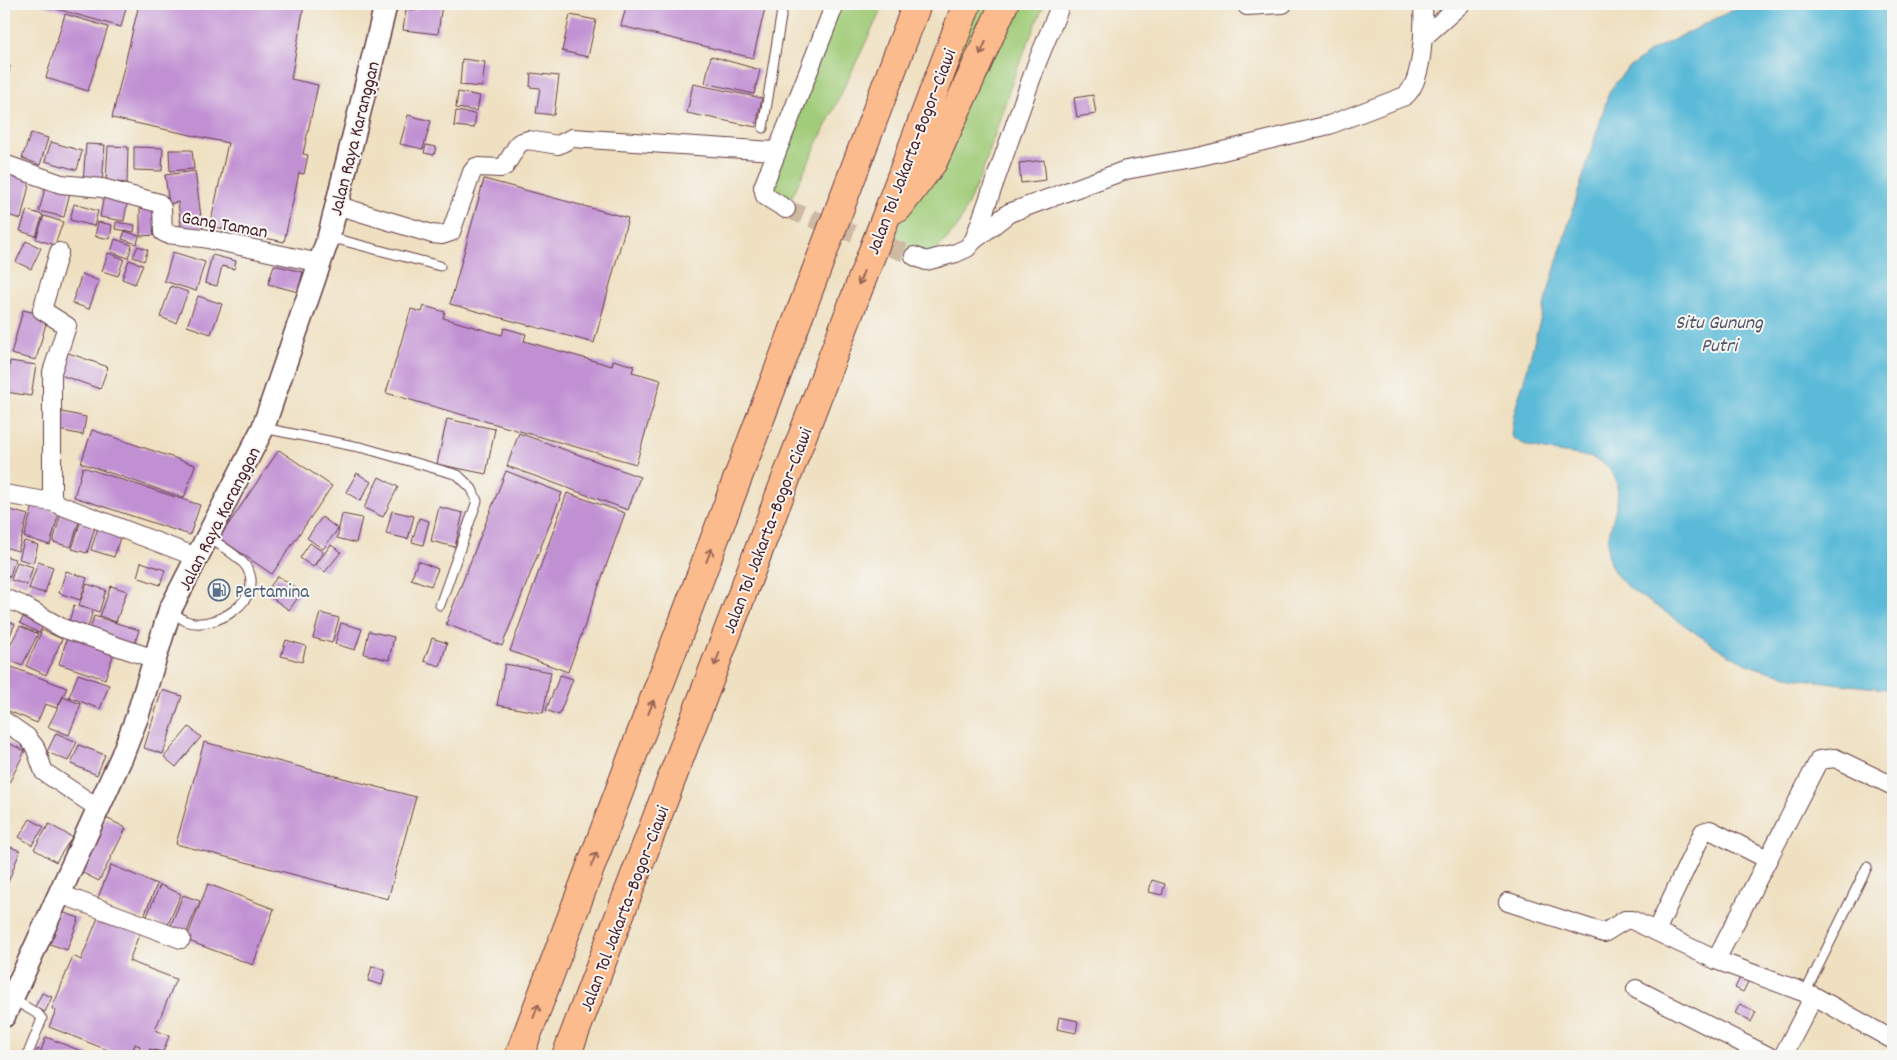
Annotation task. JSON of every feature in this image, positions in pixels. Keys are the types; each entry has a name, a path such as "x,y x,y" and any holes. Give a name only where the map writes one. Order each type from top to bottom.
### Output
{"highway":[{"path":"519,1056 917,4"},
{"name":"Jalan Tol Jakarta–Bogor–Ciawi","path":"566,1056 967,4"},
{"path":"879,233 933,162 1004,4"}],"street":[{"name":"Jalan Raya Karanggan","path":"8,1007 60,894 137,717 170,610 199,558 263,428 329,236 386,4"},
{"path":"786,209 765,196 763,192 775,151 835,4"},
{"path":"974,240 1038,60 1061,4"},
{"path":"1247,6 1283,4"},
{"path":"914,256 926,261 967,248 974,240 1009,213 1126,170 1202,156 1329,125 1405,96 1414,86 1424,38 1423,4"},
{"path":"1424,38 1461,4"},
{"path":"336,205 432,234 442,235 451,232 472,172 476,167 501,168 505,166 519,144 528,140 558,145 572,138 775,151"},
{"name":"Gang Taman","path":"4,164 61,184 102,188 159,203 162,208 162,232 167,234 204,238 320,263"},
{"path":"52,502 52,372 67,326 42,310 59,252"},
{"path":"4,494 52,502 199,558"},
{"path":"4,598 22,605 62,628 155,659"},
{"path":"4,721 27,737 35,747 44,772 98,808"},
{"path":"1716,960 1819,760 1835,758 1893,786"},
{"path":"1656,931 1700,836 1706,830 1767,860"},
{"path":"60,894 181,939"},
{"path":"1508,902 1604,933 1628,920 1656,931 1716,960 1810,994 1893,1040"},
{"path":"1636,988 1768,1056"},
{"path":"1783,1056 1810,994"}],"lane":[{"path":"763,128 783,4"},
{"path":"329,236 440,266"},
{"path":"263,428 364,448 458,475 472,489 477,501 440,605"},
{"path":"170,610 186,621 210,623 227,616 235,610 250,590 251,582 247,568 209,537"},
{"path":"1810,994 1867,867"},
{"path":"8,1007 38,1014 42,1019 42,1023 27,1056"}],"green space":[{"path":"835,4 884,4 786,209 765,196"},
{"path":"967,4 1044,4 1013,79 982,173 957,228 926,261 875,242"}],"water":[{"name":"Situ Gunung Putri","path":"1745,4 1893,4 1893,690 1818,681 1779,674 1745,663 1713,645 1630,589 1612,568 1608,547 1618,491 1615,479 1609,468 1601,462 1590,458 1548,451 1521,443 1511,436 1516,408 1547,294 1609,92 1625,71 1651,51"}],"building":[{"path":"39,4 127,4 121,27"},
{"path":"139,4 304,5 291,79 318,85 303,154 308,155 304,174 299,173 284,242 210,226 228,143 112,118"},
{"path":"418,4 442,4 438,34 403,30 406,9 417,10"},
{"path":"627,4 766,4 753,58 621,26"},
{"path":"65,14 108,27 88,91 46,78"},
{"path":"570,15 596,20 588,57 562,51"},
{"path":"711,56 760,70 754,94 705,83"},
{"path":"462,59 485,62 482,87 460,85"},
{"path":"4,65 10,66 5,92 4,92"},
{"path":"531,73 559,76 554,115 536,113 540,88 530,87"},
{"path":"693,84 762,98 756,127 687,113"},
{"path":"458,92 480,96 477,111 456,108"},
{"path":"1093,95 1096,114 1077,117 1074,98"},
{"path":"456,111 476,114 474,128 454,126"},
{"path":"408,115 431,121 423,149 400,144"},
{"path":"31,133 48,138 40,165 22,158"},
{"path":"51,142 82,151 77,170 45,161"},
{"path":"86,144 105,145 102,183 83,182"},
{"path":"426,145 436,147 434,155 424,153"},
{"path":"108,146 128,147 127,183 106,181"},
{"path":"134,147 163,148 162,171 134,170"},
{"path":"169,150 192,150 194,169 170,171"},
{"path":"1044,160 1046,180 1021,183 1019,163"},
{"path":"195,171 203,232 182,235 178,202 169,204 165,175"},
{"path":"11,172 31,177 21,219 4,214 4,199"},
{"path":"484,179 628,218 594,343 450,304"},
{"path":"47,182 71,188 64,217 39,211"},
{"path":"104,195 128,199 124,221 100,217"},
{"path":"74,204 98,211 94,226 70,220"},
{"path":"140,207 158,207 158,235 140,236"},
{"path":"27,210 43,215 36,236 20,231"},
{"path":"44,216 63,222 55,245 36,239"},
{"path":"98,222 112,225 110,239 95,236"},
{"path":"116,222 135,225 134,232 115,229"},
{"path":"125,231 139,236 137,244 122,239"},
{"path":"115,239 132,245 128,258 111,252"},
{"path":"26,241 41,248 31,269 16,262"},
{"path":"138,246 148,250 144,261 133,257"},
{"path":"173,252 205,262 196,291 164,281"},
{"path":"108,253 124,259 118,276 102,271"},
{"path":"212,255 236,261 234,269 222,266 217,286 205,283"},
{"path":"129,260 143,265 135,284 122,279"},
{"path":"274,265 303,272 298,292 268,284"},
{"path":"82,274 99,281 89,309 72,303"},
{"path":"171,286 188,292 176,323 160,317"},
{"path":"198,296 222,304 211,334 187,326"},
{"path":"424,306 445,312 443,318 502,335 504,328 526,334 524,341 612,366 613,360 634,366 632,372 661,380 636,464 386,393 411,309 422,312"},
{"path":"23,310 48,316 36,360 11,354"},
{"path":"63,351 108,367 100,389 55,373"},
{"path":"10,361 36,365 31,396 6,392"},
{"path":"62,412 86,417 83,435 58,430"},
{"path":"447,419 495,429 486,474 437,464"},
{"path":"92,430 195,465 184,498 81,463"},
{"path":"519,433 640,477 628,510 507,466"},
{"path":"279,450 332,486 272,574 219,538"},
{"path":"83,467 200,505 190,535 74,497"},
{"path":"506,471 562,493 502,646 446,624"},
{"path":"357,473 371,482 360,501 346,492"},
{"path":"379,477 398,487 383,517 364,508"},
{"path":"567,493 625,513 568,672 510,651"},
{"path":"33,506 59,513 50,545 24,537"},
{"path":"439,507 463,513 455,547 431,541"},
{"path":"7,509 28,515 18,551 4,547 4,519"},
{"path":"62,510 81,515 71,547 53,542"},
{"path":"392,511 414,516 408,539 386,534"},
{"path":"342,514 362,518 356,543 337,538"},
{"path":"82,517 97,521 87,553 72,549"},
{"path":"322,517 338,529 323,549 307,538"},
{"path":"419,518 429,521 423,545 412,542"},
{"path":"98,527 121,534 114,557 91,550"},
{"path":"24,541 38,545 33,563 19,559"},
{"path":"310,543 323,552 313,567 300,558"},
{"path":"331,545 341,552 325,572 315,565"},
{"path":"4,556 15,559 10,577 4,575"},
{"path":"418,561 438,569 431,586 411,579"},
{"path":"17,562 33,567 27,585 11,580"},
{"path":"38,562 53,567 45,593 29,589"},
{"path":"141,562 165,570 160,585 137,577"},
{"path":"66,571 87,578 80,600 59,593"},
{"path":"278,576 302,592 289,610 265,593"},
{"path":"87,584 106,590 99,612 79,605"},
{"path":"111,586 127,591 116,622 100,616"},
{"path":"74,605 93,610 86,634 67,628"},
{"path":"26,612 45,621 39,633 20,623"},
{"path":"320,613 339,618 332,643 313,638"},
{"path":"94,616 139,630 133,649 88,635"},
{"path":"4,619 15,624 8,640 4,638"},
{"path":"341,623 362,629 355,650 335,644"},
{"path":"20,626 38,634 22,666 4,657"},
{"path":"42,630 62,639 46,675 26,666"},
{"path":"369,631 394,637 389,660 364,654"},
{"path":"68,635 115,650 105,679 59,664"},
{"path":"432,638 447,643 440,666 424,661"},
{"path":"286,640 306,646 302,662 281,656"},
{"path":"4,664 67,688 57,708 45,704 37,723 4,709"},
{"path":"505,664 551,672 543,713 497,705"},
{"path":"78,674 109,685 100,709 69,697"},
{"path":"560,675 573,679 559,715 546,710"},
{"path":"162,690 182,696 163,754 144,748"},
{"path":"63,697 81,704 69,735 48,727"},
{"path":"189,727 201,737 176,767 164,757"},
{"path":"56,733 77,742 68,761 47,752"},
{"path":"4,741 25,751 4,793"},
{"path":"204,742 416,797 388,899 176,844"},
{"path":"79,745 105,755 97,775 71,764"},
{"path":"106,818 126,828 99,881 79,871"},
{"path":"30,819 44,827 32,845 19,837"},
{"path":"49,824 72,837 56,862 34,849"},
{"path":"4,844 20,851 4,893"},
{"path":"111,865 157,884 143,919 97,900"},
{"path":"1152,880 1165,884 1162,895 1149,892"},
{"path":"208,884 274,909 253,965 186,940"},
{"path":"160,885 181,894 167,927 146,918"},
{"path":"183,895 200,901 186,934 170,927"},
{"path":"59,911 79,918 67,950 47,943"},
{"path":"99,915 140,932 129,961 176,979 155,1030 169,1036 163,1052 149,1049 168,1056 136,1056 140,1046 135,1044 131,1056 123,1056 49,1027 56,1010 52,1009 73,956 81,960"},
{"path":"372,966 385,970 382,985 368,981"},
{"path":"1741,976 1749,980 1743,992 1735,988"},
{"path":"42,993 52,997 45,1012 35,1007"},
{"path":"1740,1004 1756,1012 1751,1022 1735,1013"},
{"path":"1059,1017 1078,1021 1076,1033 1057,1029"},
{"path":"46,1037 93,1056 35,1056 38,1049 41,1051"}],"tunnel":[{"path":"786,209 914,256"}],"place":[{"name":"Pertamina","path":"219,590"}]}
